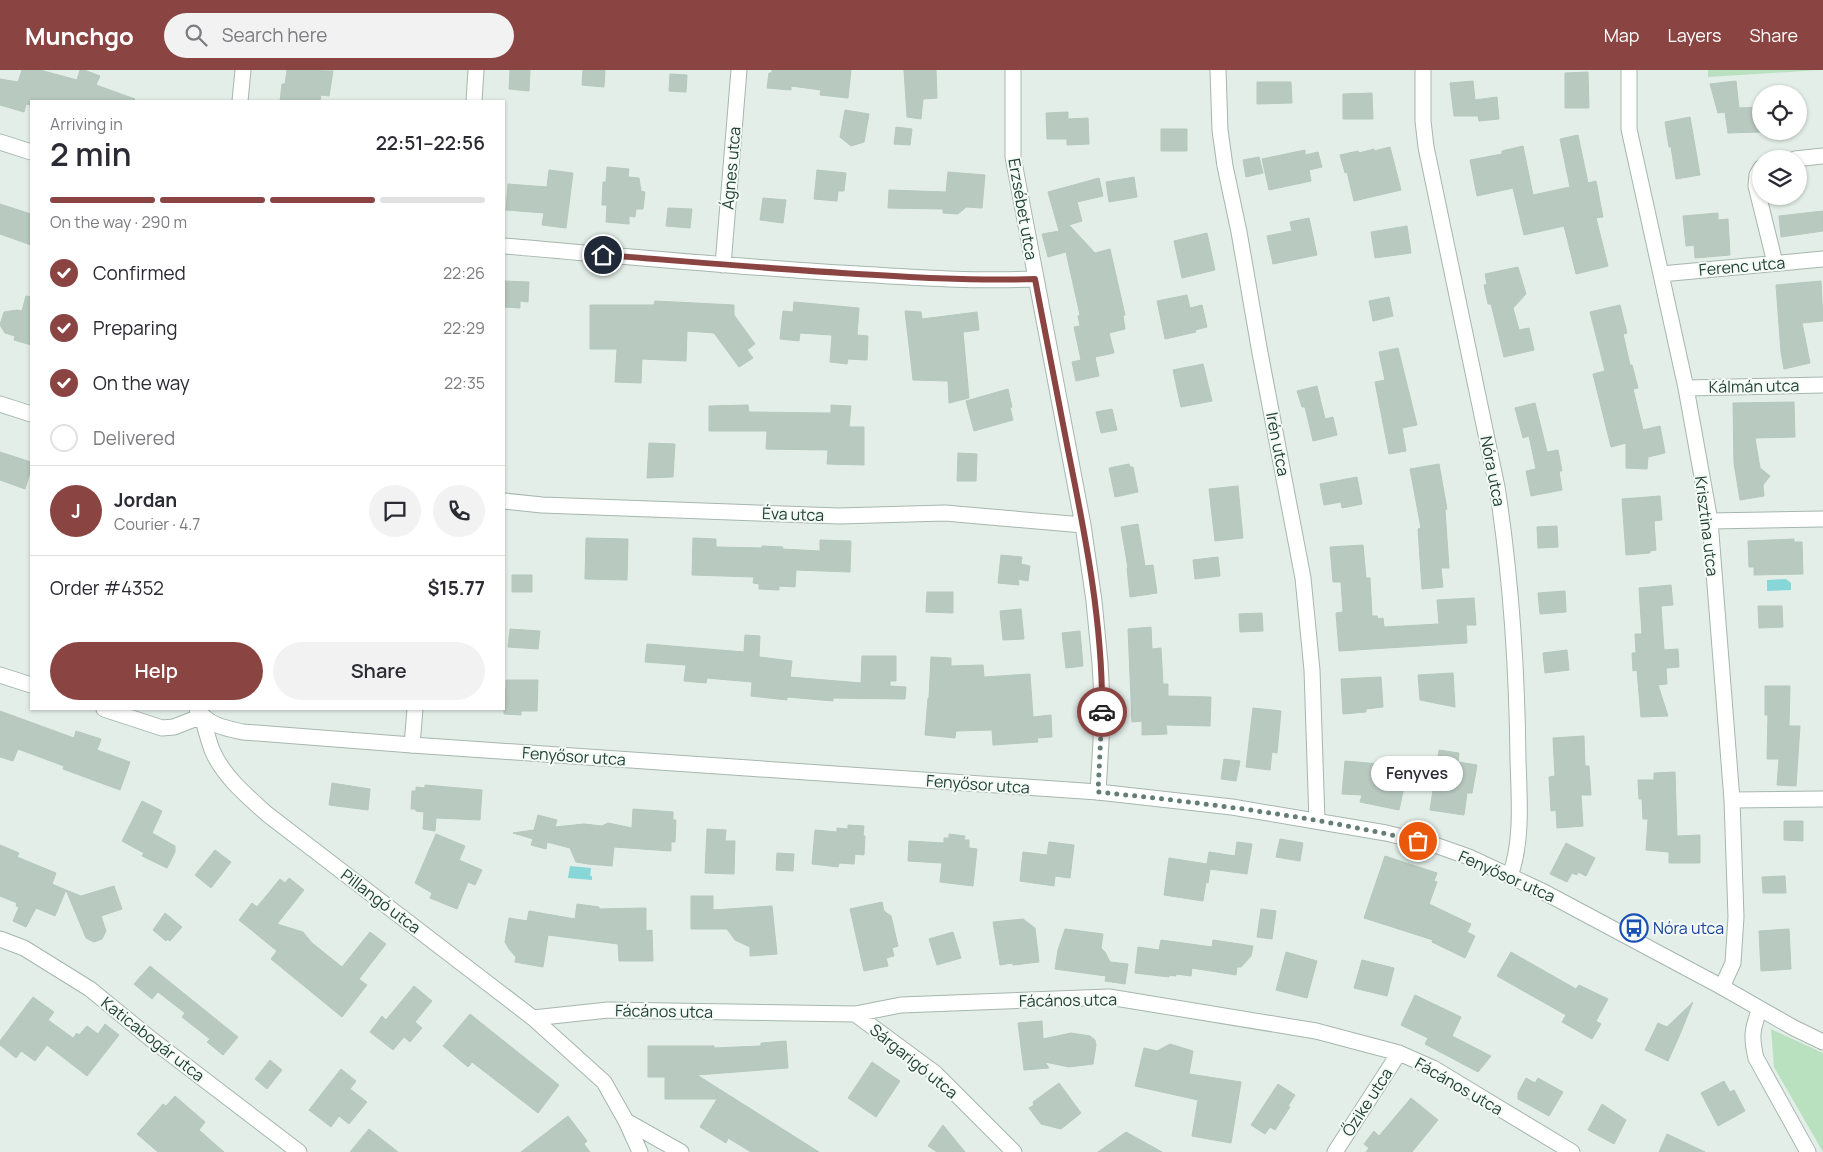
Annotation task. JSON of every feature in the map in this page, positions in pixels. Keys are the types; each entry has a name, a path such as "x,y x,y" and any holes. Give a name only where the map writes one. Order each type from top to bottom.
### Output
{"street":[{"path":"240,100 243,70"},
{"path":"474,100 476,70"},
{"name":"Ágnes utca","path":"723,265 739,70"},
{"name":"Erzsébet utca","path":"1013,70 1013,157 1083,525 1094,601 1100,663 1101,742 1098,792"},
{"name":"Irén utca","path":"1218,70 1220,130 1225,166 1303,578 1312,670 1318,821"},
{"name":"Nóra utca","path":"1423,70 1423,121 1426,148 1497,487 1505,543 1517,687 1519,790 1518,847 1516,860 1510,876"},
{"name":"Krisztina utca","path":"1629,70 1629,129 1686,388 1710,520 1732,800 1736,917 1733,964 1722,987"},
{"path":"0,142 30,152"},
{"path":"1807,158 1823,156"},
{"path":"1761,205 1775,263"},
{"path":"505,246 723,265 948,280 1035,279"},
{"name":"Ferenc utca","path":"1661,274 1823,259"},
{"name":"Kálmán utca","path":"1686,388 1823,384"},
{"path":"0,404 30,414"},
{"name":"Éva utca","path":"505,500 542,505 839,516 945,513 1083,525"},
{"path":"1710,520 1823,518"},
{"path":"0,675 30,685"},
{"path":"107,710 162,728 174,727 200,712"},
{"path":"412,746 415,710"},
{"name":"Fenyősor utca","path":"200,712 218,727 243,732 412,746 1098,792 1232,807 1386,833 1469,857 1510,876 1588,914 1823,1042"},
{"name":"Pillangó utca","path":"200,712 212,750 221,766 241,790 267,814 533,1018 604,1082 626,1121 640,1152"},
{"path":"1732,800 1823,799"},
{"name":"Katicabogár utca","path":"0,939 24,948 90,989 151,1039 299,1152"},
{"name":"Fácános utca","path":"533,1018 608,1010 855,1014 901,1005 1109,997 1316,1031 1399,1053 1433,1068 1572,1152"},
{"path":"1760,1009 1753,1027 1753,1045 1756,1058 1808,1152"},
{"name":"Sárgarigó utca","path":"855,1014 935,1073 1014,1152"},
{"name":"Őzike utca","path":"1335,1152 1399,1053"},
{"path":"626,1121 681,1152"}],"green space":[{"path":"1708,70 1820,70 1708,77"},
{"path":"1771,1029 1823,1053 1823,1152 1774,1067"}],"water":[{"path":"1786,579 1791,583 1791,590 1767,591 1767,580"},
{"path":"570,866 591,868 590,876 592,876 592,880 568,878"}],"building":[{"path":"22,70 40,70 77,80 80,70 84,70 100,76 96,85 135,99 30,100 30,105 26,104 24,112 0,105 0,79 18,82"},
{"path":"287,70 333,71 329,96 321,95 320,100 280,100 282,84 285,84"},
{"path":"510,70 530,70 529,91 509,89"},
{"path":"583,70 605,70 604,87 582,85"},
{"path":"772,70 851,70 848,98 820,95 821,90 791,86 791,90 767,88 769,73 772,73"},
{"path":"904,70 936,70 937,98 923,99 921,119 907,117"},
{"path":"1588,72 1589,108 1565,108 1565,73"},
{"path":"670,74 687,75 686,92 669,91"},
{"path":"1473,81 1475,100 1497,97 1499,119 1479,121 1478,116 1454,116 1450,83"},
{"path":"1736,81 1739,108 1752,107 1752,132 1728,133 1725,112 1718,113 1710,84"},
{"path":"1257,82 1291,82 1292,103 1257,104"},
{"path":"1372,93 1373,119 1343,119 1343,94"},
{"path":"845,110 869,114 864,142 851,146 840,137"},
{"path":"1068,112 1068,119 1088,118 1089,144 1067,145 1067,139 1047,139 1046,113"},
{"path":"1690,117 1700,175 1676,179 1665,122"},
{"path":"896,127 912,129 910,145 894,144"},
{"path":"1161,129 1187,129 1187,151 1161,151"},
{"path":"1578,135 1588,183 1596,181 1603,217 1596,218 1608,266 1576,274 1564,226 1524,235 1513,188 1477,196 1470,160 1502,154 1502,151 1523,146 1533,195 1570,187 1560,139"},
{"path":"1390,147 1401,190 1354,201 1347,172 1345,173 1340,155"},
{"path":"1305,150 1305,155 1318,152 1322,167 1309,170 1311,181 1269,190 1262,159"},
{"path":"1259,157 1263,173 1246,177 1243,160"},
{"path":"607,167 629,169 628,177 639,178 641,191 645,192 643,209 636,209 635,217 629,216 629,224 606,222 607,205 602,205 603,182 606,182"},
{"path":"549,170 573,173 566,228 542,225 544,213 506,210 508,184 547,187"},
{"path":"817,170 846,173 844,191 838,191 837,201 814,199"},
{"path":"948,172 985,175 982,208 966,207 958,214 943,213 943,209 888,208 889,190 946,192"},
{"path":"1134,177 1137,197 1109,202 1106,182"},
{"path":"1099,178 1103,196 1077,202 1082,221 1069,225 1095,253 1110,249 1125,315 1123,316 1125,329 1109,333 1114,353 1095,357 1099,376 1076,381 1072,362 1081,360 1074,327 1080,326 1078,316 1080,315 1066,252 1048,257 1042,234 1059,231 1048,192"},
{"path":"763,198 786,200 783,223 760,220"},
{"path":"0,204 30,214 30,245 0,234"},
{"path":"668,208 692,209 690,228 666,226"},
{"path":"1823,211 1823,231 1781,237 1779,216"},
{"path":"1718,213 1718,220 1728,219 1730,255 1695,258 1694,245 1686,246 1683,216"},
{"path":"1309,218 1317,255 1273,264 1267,236 1292,231 1290,222"},
{"path":"1407,226 1411,253 1375,258 1371,232"},
{"path":"1207,233 1215,270 1182,278 1174,241"},
{"path":"1518,267 1526,294 1513,308 1519,330 1529,328 1534,350 1504,357 1491,304 1488,304 1484,285 1487,284 1485,274"},
{"path":"505,281 529,282 528,302 520,301 520,308 505,307"},
{"path":"1821,281 1823,321 1802,323 1810,363 1784,369 1776,285"},
{"path":"1187,295 1190,308 1202,305 1207,327 1195,330 1196,332 1165,339 1157,301"},
{"path":"26,296 30,297 30,345 14,340 15,336 5,333 0,325 4,312 22,311"},
{"path":"1389,297 1393,316 1373,321 1369,301"},
{"path":"655,301 734,305 734,315 755,344 747,350 753,358 739,367 714,333 687,331 686,361 642,359 641,383 615,382 617,349 590,349 590,305 654,305"},
{"path":"794,302 859,308 857,335 868,336 867,360 848,359 847,364 830,362 832,335 800,333 799,341 780,339 783,311 793,312"},
{"path":"1620,305 1627,333 1623,334 1630,365 1632,365 1638,388 1633,389 1643,430 1660,426 1665,453 1648,457 1647,469 1626,468 1626,443 1611,447 1593,374 1605,371 1590,312"},
{"path":"905,311 921,312 922,319 977,312 979,330 963,332 969,398 949,403 948,381 913,380"},
{"path":"1398,348 1417,425 1402,428 1406,451 1389,454 1375,382 1385,380 1379,352"},
{"path":"1203,364 1212,401 1181,407 1173,370"},
{"path":"1317,386 1325,419 1333,417 1337,435 1313,441 1305,407 1302,407 1297,391"},
{"path":"1008,389 1013,420 974,431 966,401"},
{"path":"1794,402 1795,437 1755,438 1760,468 1770,476 1763,485 1764,496 1740,500 1734,463 1733,403"},
{"path":"1535,403 1547,452 1558,450 1562,471 1559,471 1562,490 1531,496 1526,471 1536,469 1529,436 1523,438 1515,408"},
{"path":"748,405 749,412 831,413 831,405 851,406 849,427 864,427 864,465 827,464 828,450 766,449 767,431 709,431 709,406"},
{"path":"1112,409 1117,430 1101,433 1096,412"},
{"path":"649,443 675,444 673,477 647,478"},
{"path":"0,452 30,462 30,472 25,489 0,480"},
{"path":"958,453 977,454 976,481 957,481"},
{"path":"1129,464 1130,467 1133,467 1138,492 1115,497 1109,468"},
{"path":"1439,464 1447,509 1445,510 1449,568 1441,568 1443,587 1422,589 1418,529 1421,528 1410,469"},
{"path":"1357,477 1362,504 1342,508 1341,502 1324,505 1320,484"},
{"path":"1238,486 1243,538 1215,541 1209,489"},
{"path":"1660,496 1662,520 1654,521 1656,550 1650,551 1650,553 1626,555 1622,499"},
{"path":"1138,524 1145,566 1153,565 1157,593 1130,597 1128,568 1121,527"},
{"path":"1557,526 1558,547 1538,548 1537,527"},
{"path":"586,538 628,539 627,580 585,579"},
{"path":"693,538 716,539 716,547 762,548 762,546 820,551 820,540 851,541 850,572 796,570 795,587 779,586 779,590 759,589 759,584 753,583 754,577 692,575"},
{"path":"1794,539 1794,542 1802,542 1803,574 1754,575 1754,567 1749,567 1748,541"},
{"path":"1363,545 1366,578 1370,578 1372,616 1377,616 1378,619 1383,618 1384,627 1439,624 1437,600 1474,598 1476,625 1466,625 1467,643 1339,651 1336,613 1343,612 1341,582 1333,582 1330,547"},
{"path":"1001,555 1022,557 1021,564 1030,566 1028,581 1018,579 1019,585 998,583"},
{"path":"1218,557 1220,576 1195,579 1193,560"},
{"path":"512,575 532,575 532,592 512,592"},
{"path":"1671,585 1673,605 1661,606 1664,650 1678,649 1679,667 1666,668 1667,684 1658,685 1668,716 1641,717 1637,670 1633,671 1632,653 1636,653 1635,634 1642,634 1639,588"},
{"path":"1565,591 1566,612 1540,614 1538,593"},
{"path":"927,592 953,592 953,613 926,612"},
{"path":"1758,606 1782,606 1783,627 1759,628"},
{"path":"1021,609 1024,639 1003,640 1000,611"},
{"path":"1262,613 1263,631 1240,632 1239,614"},
{"path":"1151,627 1152,649 1161,648 1163,684 1168,684 1168,696 1211,697 1210,726 1166,725 1167,734 1142,735 1142,721 1132,722 1128,629"},
{"path":"510,629 540,631 538,649 508,647"},
{"path":"1080,631 1083,666 1066,668 1062,633"},
{"path":"745,635 760,636 759,657 792,661 790,677 861,683 862,656 896,656 896,681 890,681 890,686 906,687 905,699 833,698 833,701 787,697 787,700 751,696 752,682 707,678 706,683 684,681 686,665 645,662 647,644 744,652"},
{"path":"1567,650 1569,670 1545,673 1543,653"},
{"path":"931,657 951,658 951,666 983,665 984,677 1030,674 1033,717 1051,715 1052,737 1037,738 1038,742 993,745 992,730 956,731 955,738 925,735"},
{"path":"1453,673 1455,707 1420,700 1418,675"},
{"path":"1381,677 1383,707 1366,709 1366,712 1343,714 1341,679"},
{"path":"506,680 538,680 537,711 521,711 521,715 504,714"},
{"path":"1765,686 1790,686 1789,726 1800,726 1796,786 1777,785 1779,759 1767,759 1768,715 1765,715"},
{"path":"1253,708 1281,711 1277,753 1272,752 1270,770 1246,767"},
{"path":"0,711 74,738 76,731 101,739 97,750 130,762 120,790 63,769 64,766 18,749 13,761 0,757"},
{"path":"1584,736 1585,766 1589,766 1591,795 1581,795 1583,826 1557,828 1556,810 1551,811 1549,777 1555,776 1553,738"},
{"path":"1439,750 1459,753 1458,762 1477,765 1472,793 1467,793 1464,815 1430,810"},
{"path":"1224,759 1240,761 1236,781 1221,779"},
{"path":"1345,761 1391,765 1396,785 1404,787 1399,810 1360,802 1362,795 1342,794"},
{"path":"1675,772 1677,836 1700,835 1700,863 1669,863 1669,852 1646,850 1648,819 1643,819 1642,799 1639,799 1638,780 1654,780 1654,773"},
{"path":"332,783 370,789 368,810 329,805"},
{"path":"425,785 482,790 480,820 436,818 435,831 423,829 424,812 411,809 412,791 416,791 416,787 425,788"},
{"path":"142,801 162,811 152,833 175,846 175,852 167,868 142,856 144,853 122,841"},
{"path":"633,809 673,812 673,820 676,820 675,842 671,842 671,851 614,847 612,866 588,864 576,862 570,848 547,842 546,849 531,845 533,839 513,833 534,830 538,815 557,820 555,827 584,824 602,826 608,823 632,828"},
{"path":"1784,821 1803,821 1803,841 1784,840"},
{"path":"848,825 864,826 864,855 855,854 854,864 839,863 838,867 812,864 815,830 837,832 837,828 848,829"},
{"path":"707,829 726,830 725,841 735,841 734,874 705,873"},
{"path":"436,834 465,846 459,860 482,870 475,885 468,882 457,909 430,898 432,893 415,883"},
{"path":"949,834 965,836 964,840 969,840 969,848 977,849 973,886 940,882 942,863 908,861 909,841 944,843 944,838 949,838"},
{"path":"1280,839 1303,843 1300,861 1276,857"},
{"path":"1049,842 1074,845 1070,878 1055,876 1054,886 1020,881 1023,852 1047,855"},
{"path":"1237,842 1252,844 1247,874 1210,869 1203,901 1164,895 1169,858 1207,864 1209,852 1235,856"},
{"path":"1566,843 1595,858 1586,876 1578,872 1577,875 1572,873 1567,882 1550,874"},
{"path":"0,845 19,853 17,857 56,873 52,884 66,890 55,916 36,908 26,927 13,921 19,907 16,906 17,903 0,896"},
{"path":"215,850 231,862 211,888 195,875"},
{"path":"777,853 794,854 793,871 776,870"},
{"path":"1385,856 1437,873 1434,881 1437,882 1429,904 1471,924 1467,932 1475,936 1465,958 1432,942 1433,940 1364,918"},
{"path":"1785,876 1786,893 1763,893 1762,877"},
{"path":"289,878 304,890 277,924 303,932 312,943 342,967 370,932 386,944 359,979 367,985 342,1017 271,959 277,951 239,920 252,903 257,907 280,879 285,883"},
{"path":"114,886 122,909 101,916 106,931 102,939 94,942 86,938 66,890 81,896"},
{"path":"691,896 713,896 713,910 772,906 777,954 750,956 750,947 735,940 727,929 691,929"},
{"path":"882,902 884,911 891,916 898,946 892,948 894,956 886,958 888,966 864,971 850,909"},
{"path":"577,904 599,907 599,909 646,908 646,931 652,930 653,961 619,961 618,944 548,935 543,967 515,962 516,957 505,942 509,918 527,921 529,911 575,919"},
{"path":"1261,909 1276,911 1272,939 1257,937"},
{"path":"165,913 182,927 170,941 167,939 166,941 153,930"},
{"path":"1023,919 1035,928 1039,962 1000,965 993,922"},
{"path":"1065,929 1103,934 1101,948 1110,962 1128,964 1125,984 1105,981 1106,976 1055,969 1058,950"},
{"path":"1789,929 1791,969 1761,971 1759,931"},
{"path":"953,932 961,958 937,965 929,939"},
{"path":"1161,940 1212,947 1213,940 1253,946 1251,956 1241,967 1237,967 1236,975 1192,968 1191,976 1176,974 1176,976 1169,975 1169,977 1135,973 1138,947 1159,950"},
{"path":"1286,952 1317,961 1307,998 1276,990"},
{"path":"1511,952 1576,989 1579,985 1608,999 1596,1021 1601,1024 1592,1039 1562,1022 1566,1015 1497,976"},
{"path":"1362,960 1394,968 1387,996 1354,988"},
{"path":"150,966 238,1037 223,1055 207,1042 210,1039 182,1017 185,1013 158,992 152,999 134,984"},
{"path":"414,986 432,1001 415,1022 422,1028 410,1042 404,1037 393,1050 370,1032 382,1016 386,1020"},
{"path":"1415,995 1461,1017 1452,1036 1491,1056 1478,1072 1425,1044 1428,1038 1401,1025"},
{"path":"33,997 54,1012 48,1020 73,1038 77,1033 79,1035 87,1026 98,1034 105,1024 119,1035 87,1076 47,1045 35,1061 21,1051 16,1058 0,1045 0,1041"},
{"path":"1693,1002 1668,1061 1645,1050 1658,1023 1667,1027"},
{"path":"470,1014 559,1085 538,1113 472,1062 468,1067 443,1046"},
{"path":"1042,1021 1043,1039 1071,1033 1090,1036 1095,1040 1093,1064 1069,1067 1045,1062 1049,1068 1024,1070 1018,1023"},
{"path":"786,1041 788,1068 697,1075 819,1152 751,1152 728,1138 726,1143 700,1127 717,1099 665,1099 665,1077 648,1077 648,1046 714,1046 714,1048 761,1046 761,1043"},
{"path":"1170,1044 1193,1051 1189,1074 1241,1082 1231,1143 1192,1136 1198,1100 1135,1086 1144,1048 1157,1051"},
{"path":"270,1060 282,1070 267,1089 255,1079"},
{"path":"872,1062 900,1081 876,1117 848,1098"},
{"path":"341,1069 356,1081 350,1089 367,1102 349,1124 339,1116 331,1127 309,1110"},
{"path":"1526,1078 1535,1083 1538,1078 1563,1092 1549,1116 1518,1099 1518,1093"},
{"path":"1724,1081 1730,1092 1734,1090 1745,1111 1718,1126 1701,1093"},
{"path":"1059,1083 1081,1113 1061,1129 1041,1124 1029,1108 1034,1105 1033,1102"},
{"path":"1278,1084 1295,1095 1288,1106 1290,1107 1275,1130 1270,1127 1265,1134 1251,1125"},
{"path":"175,1096 205,1122 199,1130 224,1152 158,1152 137,1134 163,1104 166,1106"},
{"path":"1411,1098 1438,1120 1412,1152 1366,1152 1369,1148 1364,1144 1374,1131 1379,1136"},
{"path":"1602,1104 1626,1120 1614,1144 1588,1130"},
{"path":"568,1116 587,1141 584,1144 590,1152 521,1152"},
{"path":"943,1125 965,1152 937,1152 928,1146"},
{"path":"369,1129 398,1152 350,1152"},
{"path":"1126,1132 1162,1152 1098,1152"},
{"path":"1667,1134 1705,1152 1659,1152"}],"way so far":[{"path":"1102,712 1098,792 1232,807 1386,833 1418,841"}],"place":[{"name":"Fenyves","path":"1418,841"},
{"name":"Nóra utca","path":"1634,928"}],"route":[{"path":"603,255 922,278 988,281 1035,279 1083,525 1094,601 1100,663 1102,712"}]}
